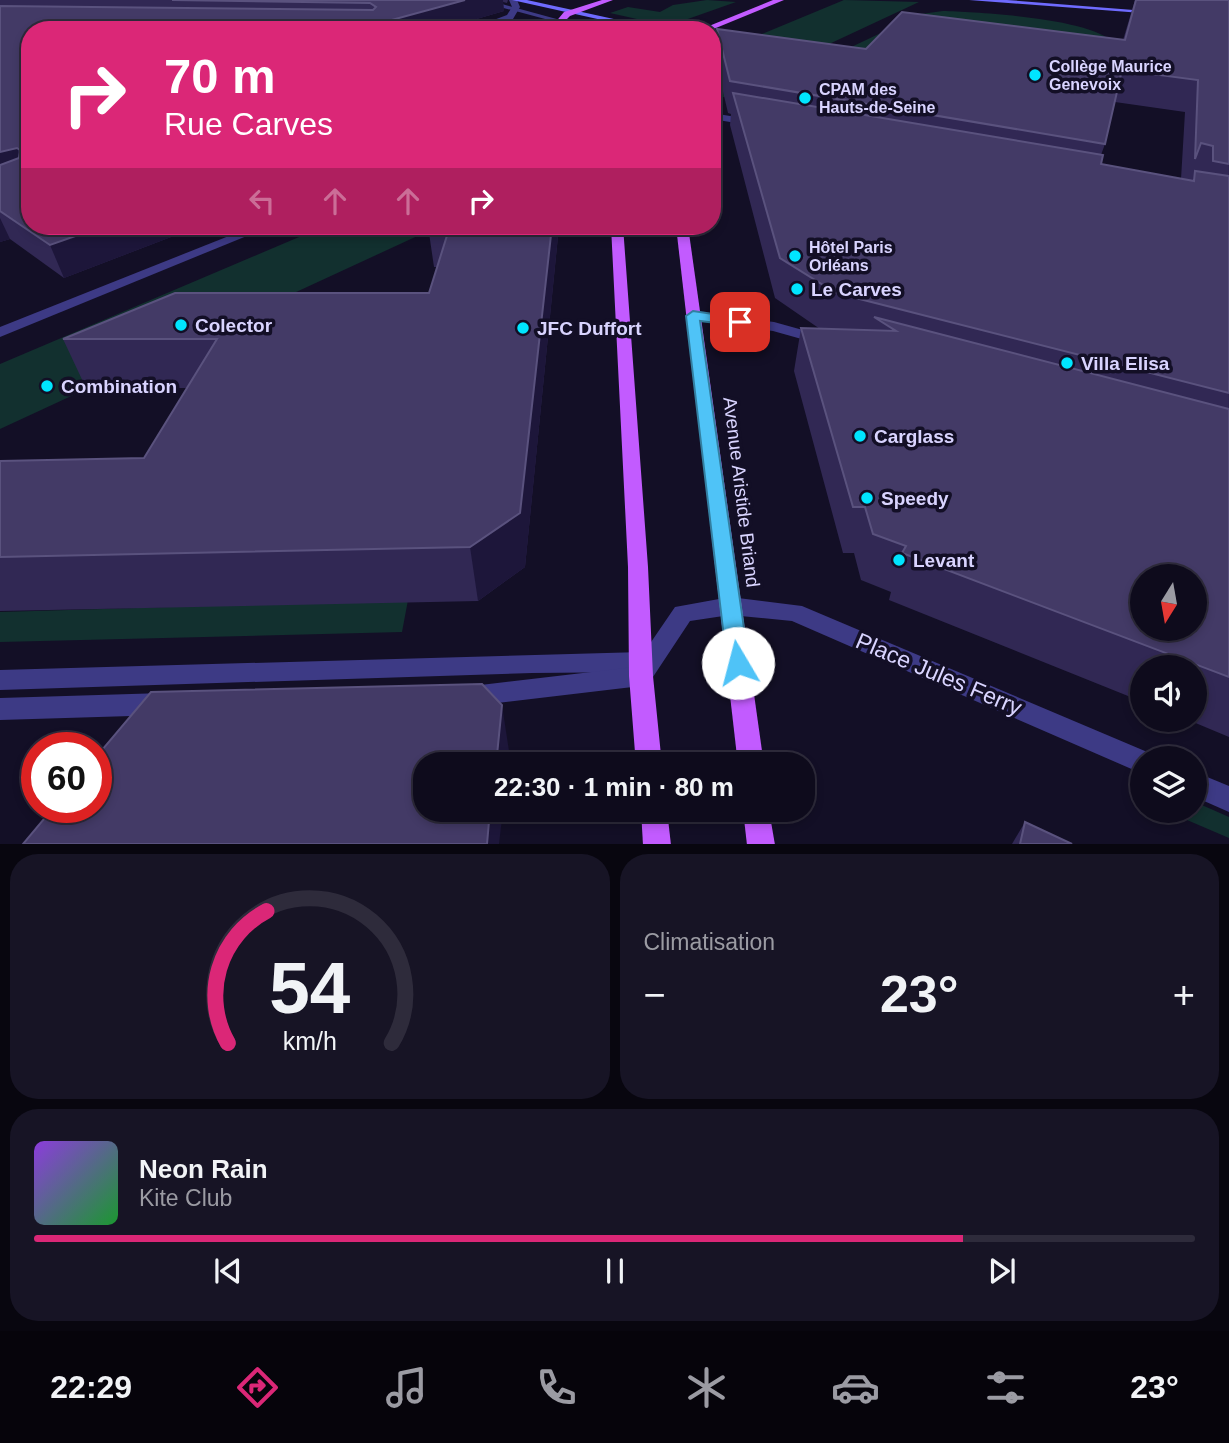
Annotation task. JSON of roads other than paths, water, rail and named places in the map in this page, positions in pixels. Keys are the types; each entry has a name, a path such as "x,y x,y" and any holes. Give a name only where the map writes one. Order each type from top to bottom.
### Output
{"main road":[{"path":"564,21 574,12 609,0"},
{"path":"721,23 780,0"},
{"path":"974,0 1164,9 1137,2 1094,0"},
{"path":"515,3 617,21"},
{"path":"617,235 648,752"},
{"name":"Avenue Aristide Briand","path":"683,235 749,752"},
{"path":"655,822 657,844"},
{"path":"758,822 761,844"}],"street":[{"path":"478,0 515,3 552,21"},
{"path":"502,21 510,17 515,3"},
{"path":"721,118 763,125"},
{"path":"0,332 242,235"},
{"path":"693,316 774,327 837,344"},
{"name":"Place Jules Ferry","path":"641,669 683,613 730,606 794,612 1130,756"},
{"path":"0,680 533,663 641,669"},
{"path":"454,697 495,696 641,669"},
{"path":"0,709 192,704"},
{"path":"1207,789 1229,799"}],"place":[{"name":"Collège Maurice Genevoix","path":"1035,75"},
{"name":"CPAM des Hauts-de-Seine","path":"805,98"},
{"name":"Hôtel Paris Orléans","path":"795,256"},
{"name":"Le Carves","path":"797,289"},
{"name":"Colector","path":"181,325"},
{"name":"JFC Duffort","path":"523,328"},
{"name":"Villa Elisa","path":"1067,363"},
{"name":"Combination","path":"47,386"},
{"name":"Carglass","path":"860,436"},
{"name":"Speedy","path":"867,498"},
{"name":"Levant","path":"899,560"}]}
